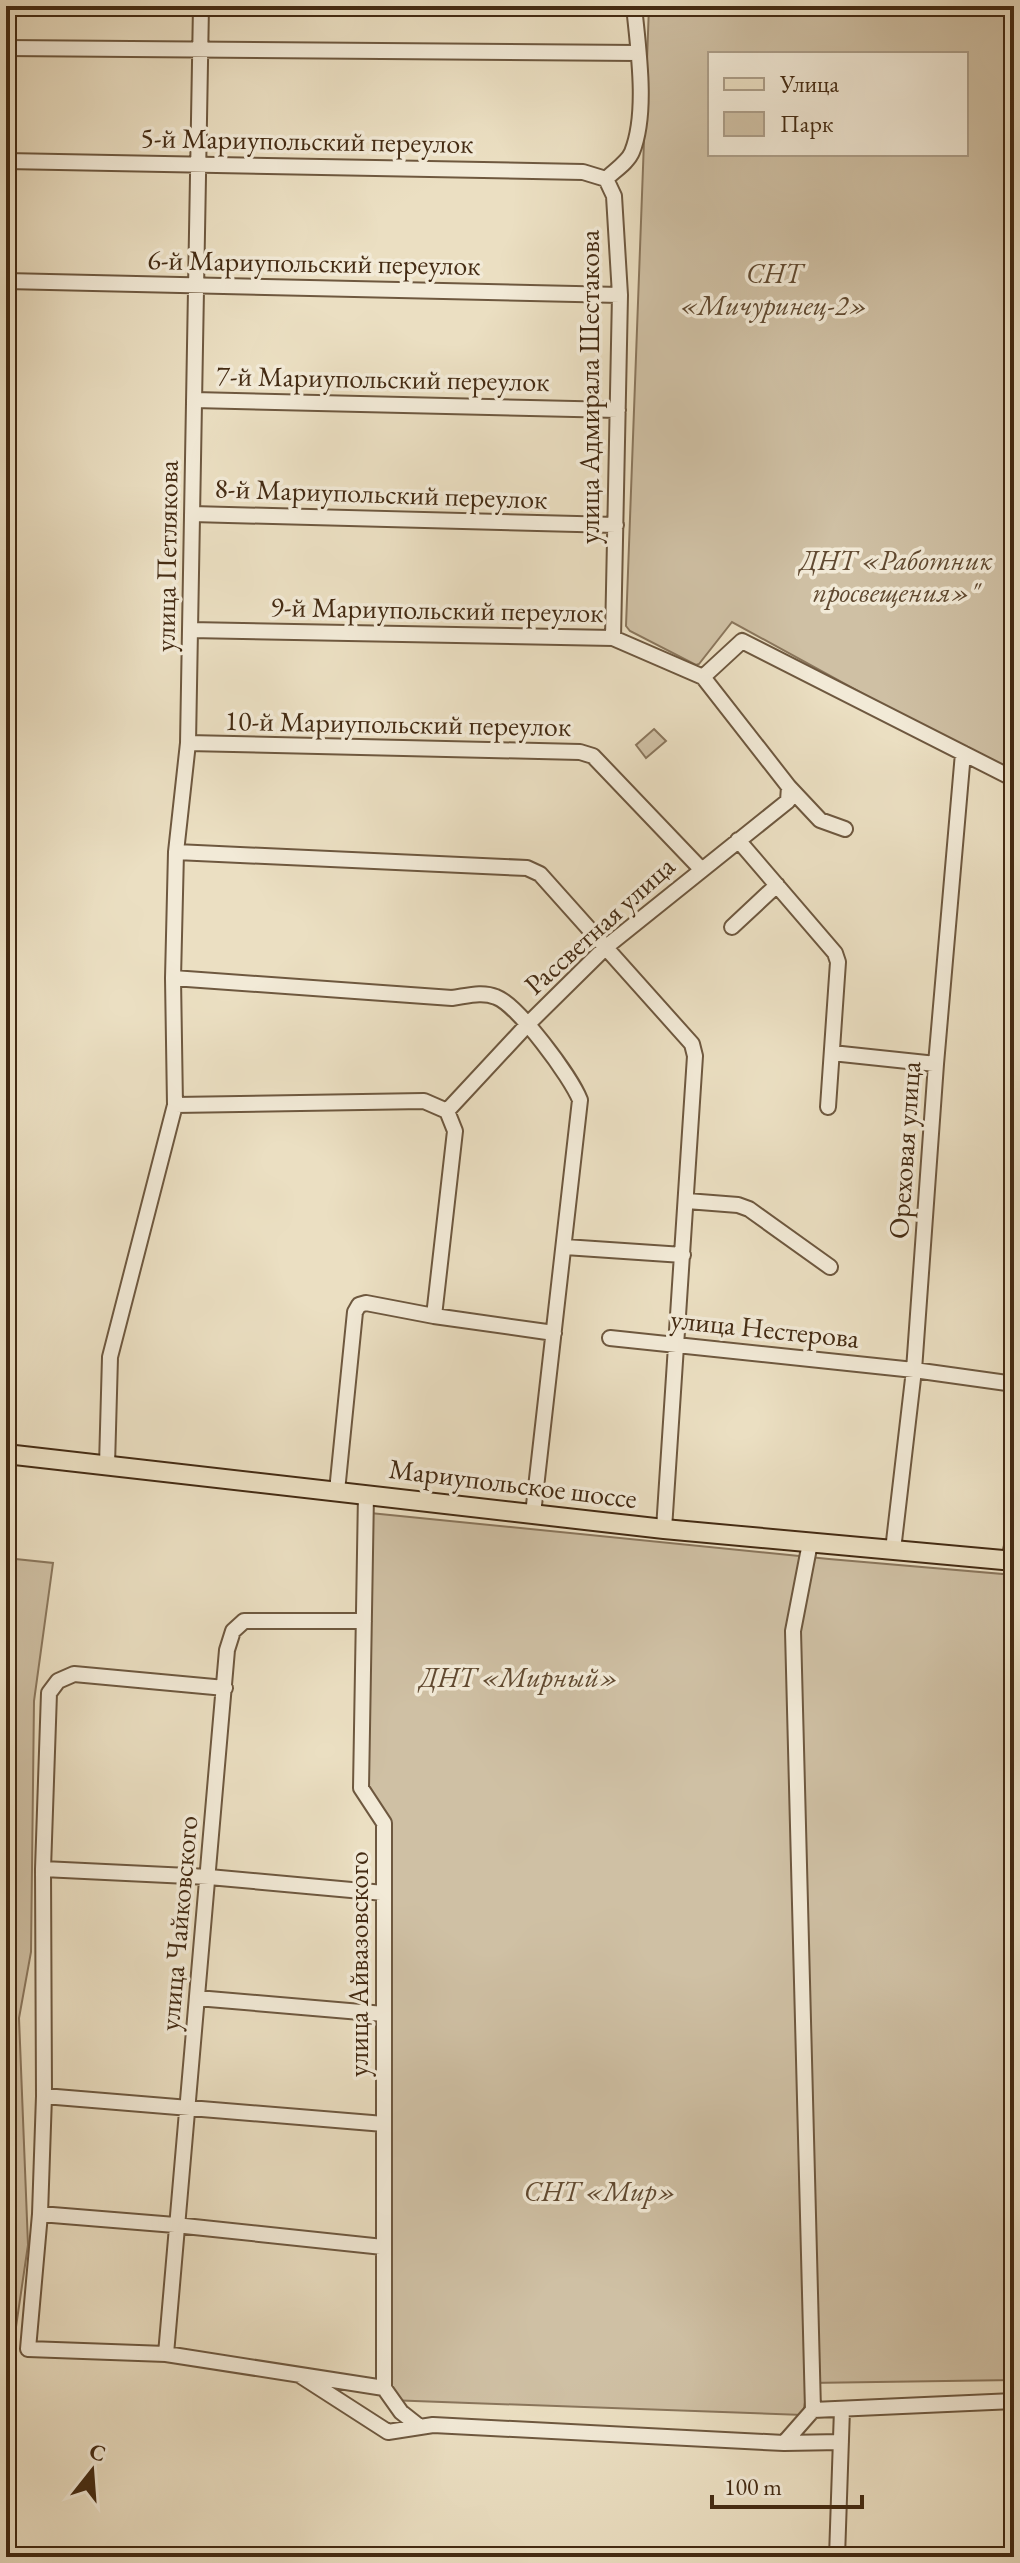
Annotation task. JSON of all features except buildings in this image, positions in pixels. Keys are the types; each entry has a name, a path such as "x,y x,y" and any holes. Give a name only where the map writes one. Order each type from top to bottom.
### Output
{"main road":[{"name":"Мариупольское шоссе","path":"6,1454 664,1529 1012,1560"}],"street":[{"name":"улица Петлякова","path":"107,1465 110,1357 175,1105 173,978 176,852 188,743 201,6"},
{"path":"606,179 631,155 638,128 638,53 634,6"},
{"path":"6,48 638,53"},
{"name":"5-й Мариупольский переулок","path":"6,161 583,172 606,179"},
{"name":"улица Адмирала Шестакова","path":"606,179 614,196 620,295 613,638"},
{"name":"6-й Мариупольский переулок","path":"6,281 620,295"},
{"name":"7-й Мариупольский переулок","path":"194,400 618,410"},
{"name":"8-й Мариупольский переулок","path":"192,514 616,525"},
{"name":"9-й Мариупольский переулок","path":"190,630 613,638 703,677 789,787 820,820 845,829"},
{"path":"703,677 742,641 1014,779"},
{"name":"10-й Мариупольский переулок","path":"188,743 580,752 593,756 701,869"},
{"name":"Ореховая улица","path":"893,1550 914,1370 963,753"},
{"name":"Рассветная улица","path":"447,1111 527,1025 606,947 788,801 789,787"},
{"path":"738,840 835,953 838,962 828,1107"},
{"path":"176,852 527,868 540,874 692,1044 695,1056 687,1201 664,1529"},
{"path":"732,927 777,885"},
{"path":"173,978 452,998 482,993 499,997 527,1025 574,1084 580,1100 533,1514"},
{"path":"832,1053 936,1064"},
{"path":"175,1105 424,1101 447,1111 455,1131 434,1316"},
{"path":"687,1201 738,1205 749,1209 830,1267"},
{"path":"565,1247 683,1255"},
{"path":"337,1491 355,1312 359,1305 366,1303 554,1333"},
{"name":"улица Нестерова","path":"610,1338 914,1370 1014,1384"},
{"name":"улица Айвазовского","path":"366,1494 361,1788 384,1823 384,2388"},
{"path":"1012,1560 1014,1537"},
{"path":"784,2443 813,2410 793,1631 810,1543"},
{"name":"улица Чайковского","path":"166,2354 227,1650 233,1631 244,1621 364,1621"},
{"path":"225,1688 74,1674 58,1681 49,1693 43,1869 44,2096 40,2214 28,2349 166,2354 384,2388 401,2412 420,2427"},
{"path":"43,1869 209,1877 384,1893"},
{"path":"197,1998 384,2014"},
{"path":"44,2096 384,2124"},
{"path":"40,2214 383,2247"},
{"path":"297,2374 388,2432 433,2425 784,2443 841,2442"},
{"path":"813,2410 1014,2401"},
{"path":"837,2557 842,2409"}],"green space":[{"name":"СНТ «Мичуринец-2»","path":"649,6 1014,6 1014,774 732,622 696,665 630,631 626,626"},
{"path":"654,729 666,741 646,758 636,745"},
{"path":"370,1513 1014,1575 1014,2380 808,2383 803,2415 388,2400 385,1822 362,1788"},
{"path":"6,1558 53,1563 34,1701 31,1952 19,2018 28,2245 12,2354 6,2353"}],"park label":[{"name":"ДНТ «Работник просвещения»\"","path":"896,576"},
{"name":"ДНТ «Мирный»","path":"519,1677"},
{"name":"СНТ «Мир»","path":"600,2191"}]}
